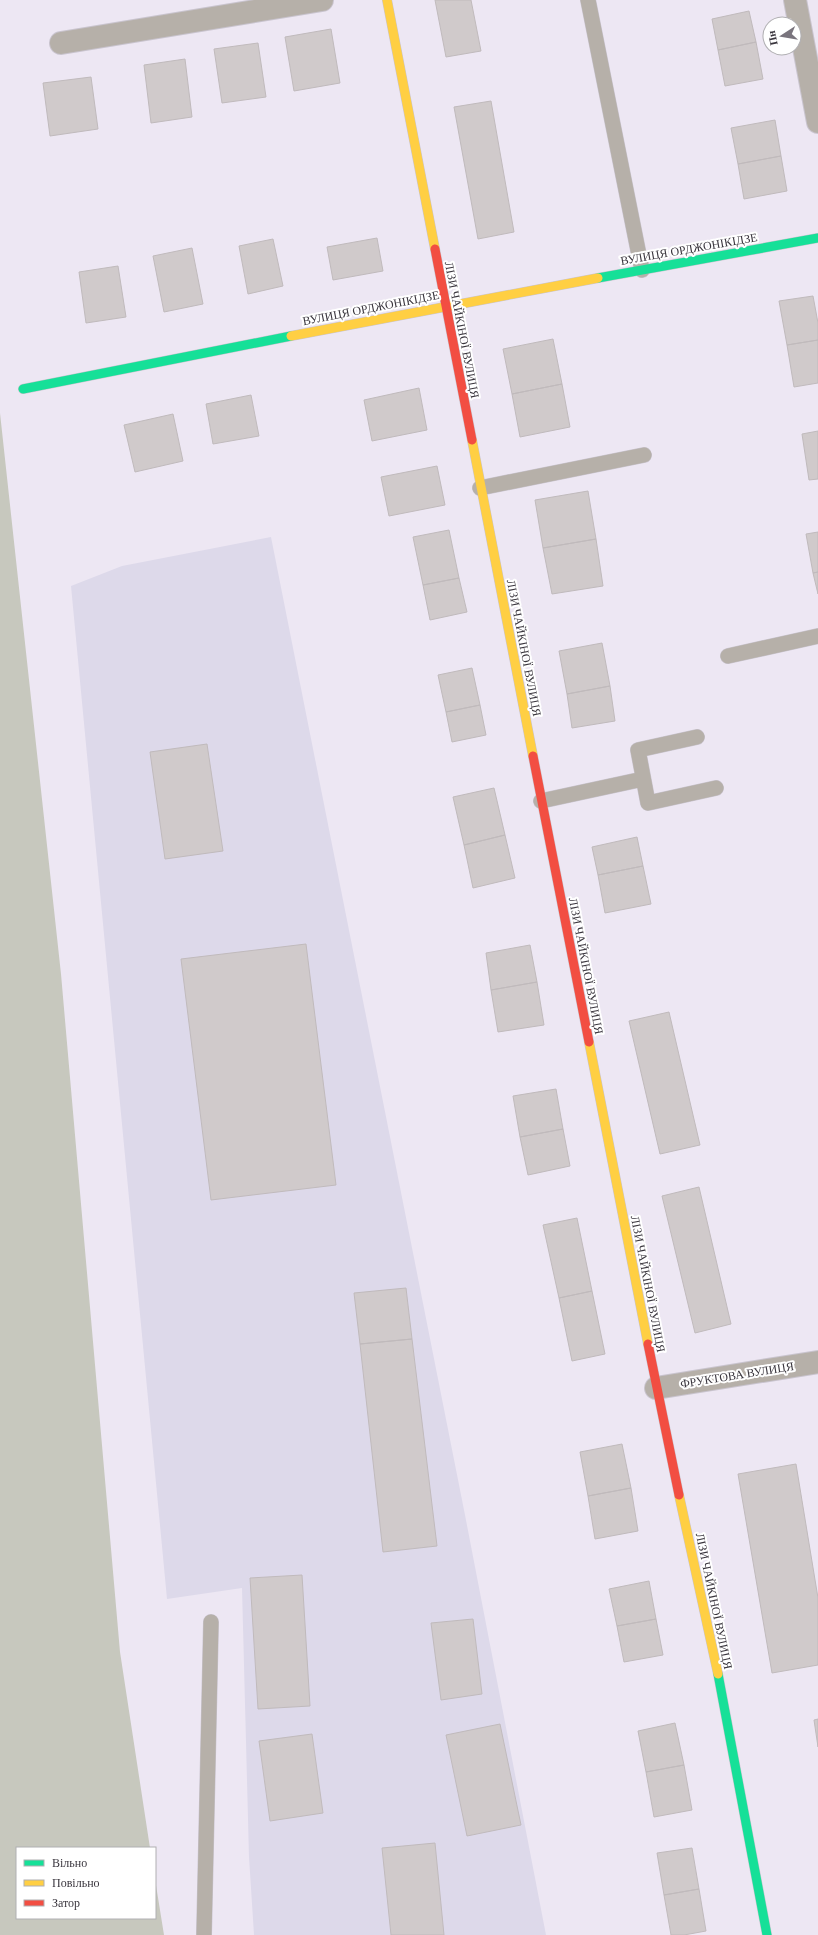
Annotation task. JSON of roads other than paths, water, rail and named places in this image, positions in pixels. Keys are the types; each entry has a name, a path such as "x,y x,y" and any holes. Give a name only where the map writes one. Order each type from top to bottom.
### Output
{"street":[{"path":"61,43 322,0"},
{"name":"ЛІЗИ ЧАЙКІНОЇ ВУЛИЦЯ","path":"387,0 480,488 656,1388 727,1718 766,1935"},
{"path":"795,0 818,122"},
{"name":"ВУЛИЦЯ ОРДЖОНІКІДЗЕ","path":"23,389 445,306 818,238"},
{"name":"ФРУКТОВА ВУЛИЦЯ","path":"656,1388 818,1362"}],"lane":[{"path":"588,0 642,270"},
{"path":"480,488 644,455"},
{"path":"728,656 818,636"},
{"path":"698,737 638,750 648,803 716,788"},
{"path":"541,801 643,779"},
{"path":"204,1935 211,1622"}]}
